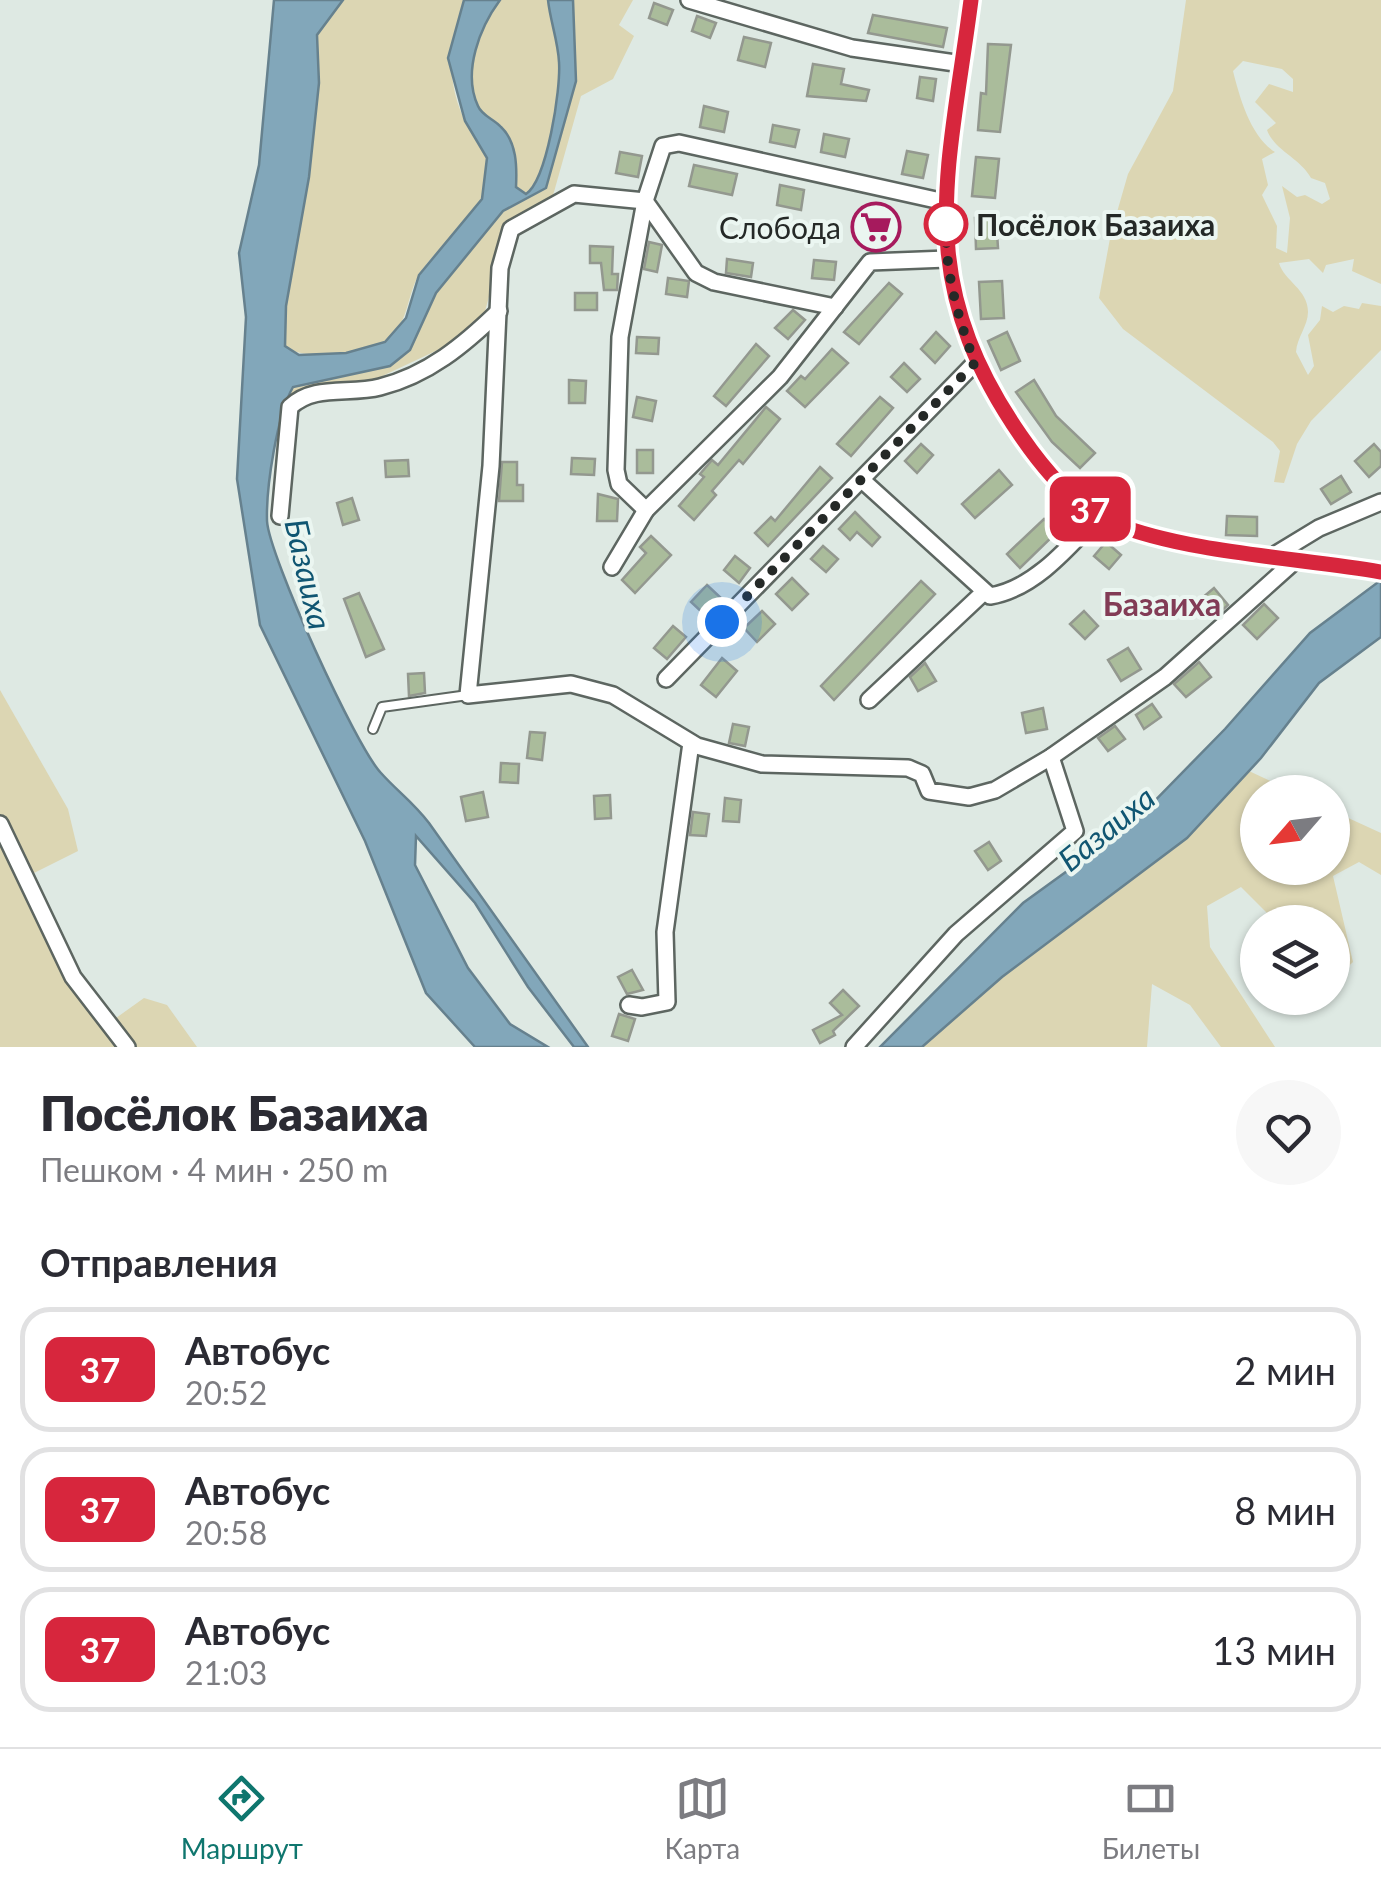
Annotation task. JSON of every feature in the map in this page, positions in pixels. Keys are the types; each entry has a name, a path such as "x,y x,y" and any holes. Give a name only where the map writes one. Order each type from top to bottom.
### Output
{"street":[{"path":"689,0 852,48 962,64"},
{"path":"971,0 945,202 947,259 960,324 975,363 1029,448 1065,489 1098,516 1132,530 1381,572"},
{"path":"646,510 619,484 616,470 620,337 646,201 663,146 679,143 945,202"},
{"path":"834,307 714,282 696,273 646,201 574,194 510,229 500,268 491,466 468,695 571,684 613,694 691,743 762,764 908,768 922,774 928,791 968,797 995,790 1052,757 1166,678 1298,559"},
{"path":"612,567 646,510 780,376 870,262 947,259"},
{"path":"280,516 290,407 304,394 376,388 414,377 464,346 499,312"},
{"path":"666,678 975,363"},
{"path":"862,480 984,592 1007,593 1056,560 1098,516"},
{"path":"1273,556 1318,528 1381,502"},
{"path":"869,700 984,592"},
{"path":"628,1005 642,1008 667,1002 665,932 691,743"},
{"path":"854,1047 956,934 1075,831 1052,757"},
{"path":"0,824 73,977 127,1047"}],"lane":[{"path":"373,729 382,707 468,695"}],"shaded area":[{"path":"343,0 464,0 455,32 452,78 460,109 486,154 488,175 476,206 420,273 404,317 387,340 366,349 305,354 285,346 286,306 309,177 319,83 317,35"},
{"path":"500,0 548,0 558,54 558,92 551,133 540,171 526,194 516,188 513,156 505,132 479,109 473,92 476,50"},
{"path":"573,0 633,0 619,25 634,36 613,79 581,96 552,199 509,223 484,315 459,340 376,379 297,391 283,405 293,386 410,350 436,293 503,211 546,187 576,81"},
{"path":"1186,0 1381,0 1381,284 1352,271 1354,259 1326,265 1323,273 1309,259 1279,263 1307,304 1308,317 1296,352 1308,375 1314,366 1308,335 1320,320 1322,306 1333,312 1344,306 1359,309 1362,303 1381,306 1381,350 1311,421 1297,444 1284,483 1274,482 1280,451 1273,442 1123,329 1099,298 1111,233 1128,174 1173,91","holes":["1243,61 1282,69 1293,79 1293,92 1269,84 1255,102 1276,123 1267,130 1270,137 1311,178 1325,183 1330,199 1322,204 1305,195 1297,197 1282,186 1290,218 1287,253 1276,248 1277,226 1262,195 1268,185 1262,159 1275,152 1253,127 1233,71"]},
{"path":"0,690 68,809 78,851 28,876 73,977 109,1023 144,998 167,1005 197,1047 0,1047"},
{"path":"1240,781 1240,885 1335,885 1340,905 1259,905 1241,887 1207,906 1210,947 1240,993 1240,1015 1254,1015 1275,1047 1221,1047 1190,1005 1152,984 1147,1047 922,1047 1002,977 1187,838"},
{"path":"1350,819 1381,833 1381,875 1359,862 1350,867"}],"water":[{"path":"274,0 343,0 317,35 319,83 309,177 286,306 285,346 299,355 346,353 385,342 406,318 419,275 482,199 487,158 465,121 448,58 464,0 500,0 476,50 472,79 480,109 510,140 516,163 516,187 526,194 534,185 546,153 558,92 558,54 548,0 573,0 576,81 546,188 503,211 436,293 410,350 390,366 293,387 274,452 267,521 297,609 369,756 429,823 588,1047 574,1047 528,987 475,903 416,836 415,865 468,968 510,1024 548,1047 475,1047 426,993 365,841 260,625 237,479 246,317 239,253 259,165"},
{"path":"1381,580 1381,637 1319,683 1261,758 1245,775 1240,775 1240,781 1187,838 1002,977 922,1047 880,1047 1023,903 1132,824 1225,729 1310,633"}],"building":[{"path":"654,3 673,10 667,25 649,18"},
{"path":"873,15 947,28 943,47 868,33"},
{"path":"697,16 716,23 710,38 692,31"},
{"path":"744,37 771,43 765,67 738,60"},
{"path":"988,44 1011,45 1000,132 978,130 981,93 986,94"},
{"path":"813,64 844,69 841,84 869,90 866,101 807,96"},
{"path":"920,77 936,79 933,101 917,98"},
{"path":"704,106 728,112 724,132 700,127"},
{"path":"773,125 799,130 795,147 770,142"},
{"path":"824,134 849,139 845,157 821,152"},
{"path":"907,151 928,155 923,178 902,174"},
{"path":"620,152 642,156 638,177 616,173"},
{"path":"976,157 999,159 995,198 972,196"},
{"path":"694,165 737,174 732,195 689,186"},
{"path":"780,185 804,190 801,210 777,205"},
{"name":"Слобода","path":"866,207 892,211 887,246 861,243"},
{"path":"996,217 998,248 976,249 975,218"},
{"path":"649,242 662,245 657,272 644,269"},
{"path":"590,246 613,247 612,274 618,274 617,290 604,290 601,263 590,263"},
{"path":"727,259 753,263 751,277 726,273"},
{"path":"814,260 836,262 834,280 812,278"},
{"path":"668,278 689,281 687,297 666,294"},
{"path":"1002,281 1004,318 981,319 979,282"},
{"path":"889,283 902,294 859,344 844,332"},
{"path":"575,293 597,293 597,310 575,310"},
{"path":"793,310 805,320 788,339 775,328"},
{"path":"936,332 950,346 935,363 921,349"},
{"path":"1007,332 1020,361 1001,370 988,341"},
{"path":"637,337 659,338 658,354 636,353"},
{"path":"756,344 769,356 726,406 714,396"},
{"path":"832,349 848,363 805,407 787,391 801,376 805,379"},
{"path":"904,363 920,379 907,392 891,377"},
{"path":"569,380 586,381 585,403 569,403"},
{"path":"1034,380 1056,416 1095,453 1080,468 1052,442 1016,392"},
{"path":"637,397 656,401 652,421 633,417"},
{"path":"880,397 893,408 851,456 837,444"},
{"path":"766,407 780,419 743,464 739,460 712,491 716,495 694,520 679,506 704,477 700,474 712,460 718,465"},
{"path":"921,444 933,455 917,473 905,461"},
{"path":"1374,444 1381,452 1381,466 1369,477 1355,461"},
{"path":"637,450 653,450 653,473 637,473"},
{"path":"572,458 595,459 594,475 571,474"},
{"path":"408,460 409,476 386,477 385,461"},
{"path":"502,462 517,462 517,485 523,485 523,501 499,501"},
{"path":"820,467 832,478 768,546 755,533 771,517 775,521"},
{"path":"999,470 1012,485 975,518 962,504"},
{"path":"1341,476 1351,492 1331,504 1321,489"},
{"path":"598,494 618,499 617,521 597,521"},
{"path":"352,498 359,520 343,525 337,503"},
{"path":"855,512 880,537 872,546 857,532 850,540 839,529"},
{"path":"1227,516 1257,517 1257,536 1226,535"},
{"path":"1044,519 1057,532 1020,568 1007,554"},
{"path":"651,536 671,555 635,593 622,580 646,553 640,547"},
{"path":"1106,542 1121,555 1109,569 1094,556"},
{"path":"823,546 838,559 826,572 811,559"},
{"path":"735,556 750,568 739,583 724,570"},
{"path":"792,578 808,594 792,610 776,594"},
{"path":"921,581 935,594 834,700 821,686"},
{"path":"707,585 721,598 705,615 691,602"},
{"path":"1214,588 1228,605 1216,616 1201,599"},
{"path":"359,593 384,649 366,657 344,599"},
{"path":"1264,604 1278,618 1257,639 1243,625"},
{"path":"762,611 775,624 757,642 744,628"},
{"path":"1084,611 1098,626 1085,639 1070,624"},
{"path":"673,626 686,637 667,659 654,648"},
{"path":"1128,648 1141,669 1121,681 1108,660"},
{"path":"722,658 737,671 716,697 701,685"},
{"path":"1199,662 1211,677 1186,697 1174,684"},
{"path":"925,663 936,681 918,691 910,677"},
{"path":"424,673 425,693 409,696 408,674"},
{"path":"1152,704 1161,717 1144,729 1136,715"},
{"path":"1043,708 1047,729 1026,733 1022,713"},
{"path":"733,724 749,727 745,746 729,743"},
{"path":"1115,726 1125,739 1108,751 1098,738"},
{"path":"530,732 545,733 542,760 527,758"},
{"path":"501,763 519,764 518,783 500,782"},
{"path":"483,792 488,817 466,821 461,797"},
{"path":"610,795 611,818 595,819 594,796"},
{"path":"725,798 741,800 739,822 723,821"},
{"path":"693,812 709,814 706,836 690,835"},
{"path":"989,842 1001,861 988,870 975,851"},
{"path":"632,970 643,990 627,994 618,977"},
{"path":"843,990 859,1006 833,1031 835,1035 820,1043 813,1030 842,1015 830,1003"},
{"path":"619,1014 635,1019 628,1041 612,1036"}],"bus line":[{"name":"37","path":"971,0 946,176 947,259 960,324 975,363 1029,448 1065,489 1098,516 1132,530 1381,572"}],"place":[{"name":"Посёлок Базаиха","path":"946,224"},
{"name":"Слобода","path":"876,227"}],"district":[{"name":"Базаиха","path":"1162,603"}],"route":[{"path":"722,622 975,363 960,324 947,259 946,224"}]}
